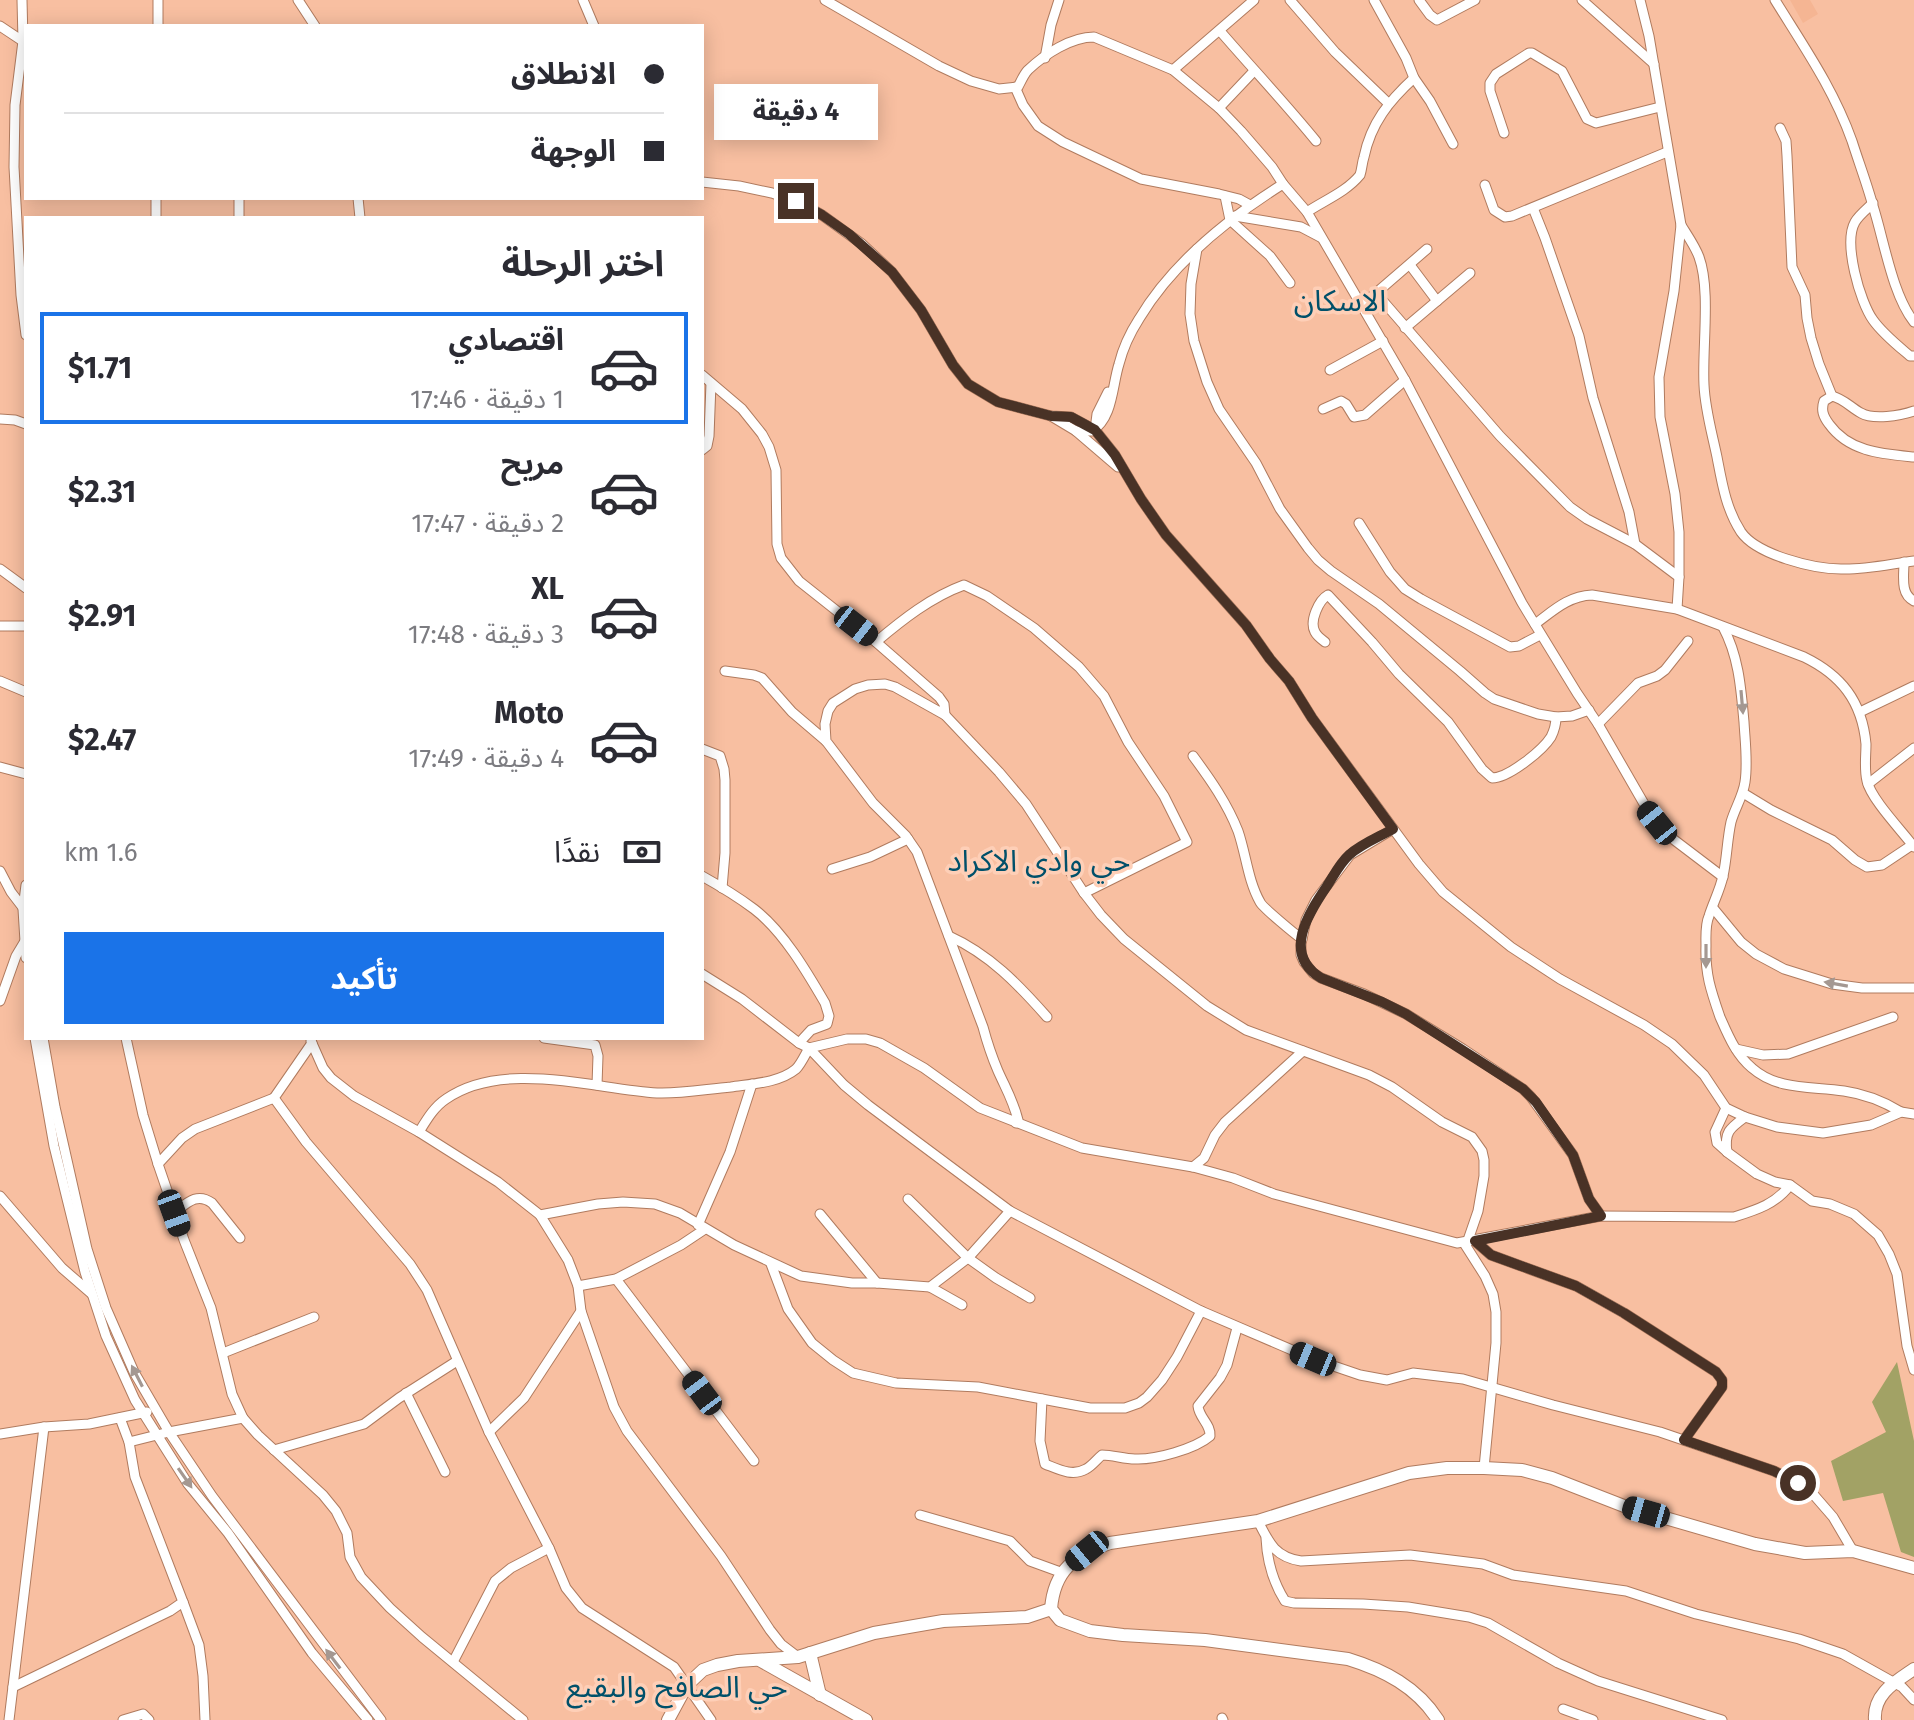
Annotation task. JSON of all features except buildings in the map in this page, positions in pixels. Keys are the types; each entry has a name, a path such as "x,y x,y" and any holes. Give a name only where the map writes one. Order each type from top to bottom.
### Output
{"street":[{"path":"22,0 24,42 15,105 14,167 24,319"},
{"path":"158,0 158,24"},
{"path":"298,0 314,24"},
{"path":"583,0 593,24"},
{"path":"825,0 939,66 983,86 999,89 1018,87 1026,71 1065,44 1094,37 1173,70 1219,108 1264,156 1307,212 1405,380 1540,635 1598,724 1647,809 1669,836 1723,877"},
{"path":"1045,58 1059,0"},
{"path":"1173,70 1254,0"},
{"path":"1290,0 1335,52 1388,103"},
{"path":"1374,0 1414,78 1453,144"},
{"path":"1419,0 1437,20 1475,0"},
{"path":"1582,0 1654,64"},
{"path":"1640,0 1681,225 1674,291 1659,377 1660,417 1679,532 1677,609"},
{"path":"1775,0 1837,102 1873,203 1889,265 1914,322"},
{"path":"0,26 24,42"},
{"path":"1220,31 1316,141"},
{"path":"1504,133 1490,83 1496,74 1529,53 1562,71 1591,122 1660,107"},
{"path":"1219,108 1254,71"},
{"path":"1307,212 1353,184 1360,175 1370,137 1388,103 1414,78"},
{"path":"1015,87 1038,126 1063,142 1141,179 1239,199 1250,205"},
{"path":"1780,128 1786,141 1792,267 1805,295 1811,338 1832,396"},
{"path":"1485,185 1494,210 1505,217 1667,152"},
{"path":"0,167 14,167"},
{"path":"704,182 772,193 803,204 833,222 892,272 921,310 953,365 968,384 998,402 1051,416 1071,417 1095,430 1115,455 1166,535 1233,609 1289,681 1312,718 1393,829 1443,892 1511,947 1672,1044 1704,1075 1726,1108 1745,1117 1777,1127 1823,1133 1871,1125 1901,1112"},
{"path":"1076,431 1095,430 1105,418 1124,350 1139,319 1171,277 1232,218 1283,184"},
{"path":"1225,196 1232,218 1270,256 1290,283"},
{"path":"1873,203 1855,221 1851,261 1872,318 1890,339 1914,356"},
{"path":"1533,208 1579,336 1593,398 1623,493 1635,544"},
{"path":"1232,218 1301,227 1322,238"},
{"path":"1681,225 1700,261 1704,292 1706,404 1726,503 1742,534 1770,554 1797,562 1840,569 1909,562 1905,593 1914,601"},
{"path":"1197,249 1190,314 1194,341 1207,382 1219,409 1256,463 1280,509 1318,560 1395,616 1485,693 1503,702 1556,717 1589,710"},
{"path":"1361,306 1427,249"},
{"path":"1410,265 1437,301"},
{"path":"1405,328 1470,273"},
{"path":"1376,293 1500,436 1570,507 1587,519 1620,534 1679,577"},
{"path":"1330,370 1383,341"},
{"path":"704,377 750,418 773,457 777,544 781,558 799,581 939,697 944,704 945,715"},
{"path":"1323,409 1341,401 1354,417 1360,417 1405,380"},
{"path":"704,449 708,440 711,383"},
{"path":"1832,396 1841,398 1864,415 1884,417 1914,411"},
{"path":"1832,396 1823,403 1823,414 1842,438 1869,451 1914,457"},
{"path":"1051,416 1099,448 1127,476"},
{"path":"0,419 24,423"},
{"path":"1095,430 1099,448"},
{"path":"1359,523 1398,582 1421,599 1510,647 1519,646 1540,635"},
{"path":"0,569 24,587"},
{"path":"876,642 899,622 964,585 987,596 1034,628 1079,667 1104,696 1128,742 1164,796 1187,842 1084,893"},
{"path":"1325,642 1315,632 1313,624 1319,602 1328,595 1399,674 1448,722 1492,778 1511,771 1543,746 1551,737 1556,717"},
{"path":"1535,624 1567,601 1585,595 1677,609 1819,664 1855,701 1864,729 1868,784 1913,846 1882,865 1867,867 1832,840 1743,793"},
{"path":"0,626 24,626"},
{"path":"1723,627 1735,655 1746,747 1743,793 1732,819 1723,877 1706,928 1706,971 1725,1027 1736,1049 1751,1067 1778,1083 1857,1093 1901,1112 1914,1114"},
{"path":"1598,724 1638,683 1665,670 1688,641"},
{"path":"725,671 762,678 792,712 826,741 873,803 917,852 998,1071 1014,1102 1016,1123"},
{"path":"0,681 24,691"},
{"path":"826,741 825,724 833,703 868,685 895,687 945,715 1026,804 1101,915 1124,939 1207,1006 1246,1030 1369,1075 1442,1122 1472,1137 1482,1151 1484,1176 1469,1242 1493,1294 1496,1312 1484,1468"},
{"path":"1860,712 1914,686"},
{"path":"1868,784 1914,748"},
{"path":"704,750 720,756 724,769 725,853 722,888"},
{"path":"1193,756 1230,812 1262,907 1302,939"},
{"path":"0,767 24,773"},
{"path":"1393,829 1346,858 1311,908 1302,939 1304,962 1321,978 1406,1014 1523,1089 1536,1102 1573,1155 1589,1199 1601,1216"},
{"path":"832,869 870,857 908,839"},
{"path":"0,871 11,892 24,899"},
{"path":"704,877 754,909 780,935 829,1010 827,1024 811,1030 799,1043"},
{"path":"1713,908 1741,942 1756,954 1809,979 1840,986 1914,988"},
{"path":"949,936 996,964 1047,1017"},
{"path":"0,1001 16,956 24,944"},
{"path":"704,975 809,1048 844,1085 1010,1211 1201,1311 1313,1359 1377,1379 1387,1380 1413,1373 1463,1379 1660,1432 1774,1471 1813,1494 1833,1517 1853,1551"},
{"path":"1736,1049 1763,1055 1788,1054 1893,1017"},
{"path":"419,1132 443,1101 479,1084 528,1080 658,1093 752,1084 780,1077 797,1068 809,1048 847,1039 866,1039 880,1043 924,1068 980,1108 1082,1148 1193,1167 1274,1194 1457,1243 1601,1216 1734,1217 1754,1211 1782,1196 1790,1185"},
{"path":"35,1040 54,1146 92,1294 135,1400 188,1484 228,1533 312,1653 368,1720"},
{"path":"43,1040 87,1249 106,1308 134,1372 155,1410 212,1496 381,1720"},
{"path":"126,1040 143,1115 158,1164 211,1308 232,1394 243,1418 336,1511 347,1533 350,1557 361,1577 390,1608 523,1720"},
{"path":"158,1164 187,1133 274,1098 311,1040"},
{"path":"311,1040 318,1060 331,1078 354,1096 419,1132 498,1182 540,1215 568,1260 578,1286 581,1311 614,1407 627,1431 721,1556 781,1644 804,1655 820,1695"},
{"path":"559,1040 595,1045 598,1056 597,1085"},
{"path":"1193,1167 1204,1158 1225,1122 1303,1051"},
{"path":"578,1286 616,1279 681,1245 701,1227 752,1084"},
{"path":"274,1098 306,1142 410,1264 431,1299 489,1432 549,1548 566,1588 582,1608 674,1667 711,1720"},
{"path":"1726,1108 1715,1132 1717,1143 1727,1152 1757,1174 1790,1185 1812,1201 1830,1204 1854,1214 1878,1235 1897,1274 1907,1346 1914,1370"},
{"path":"1727,1152 1725,1141 1730,1128 1745,1117"},
{"path":"0,1196 62,1268 92,1294"},
{"path":"174,1213 194,1198 206,1199 240,1238"},
{"path":"908,1199 968,1258 1030,1298"},
{"path":"540,1215 598,1204 655,1204 667,1207 771,1264 801,1276 852,1283 930,1287 962,1305"},
{"path":"930,1287 968,1258 1010,1211"},
{"path":"820,1214 877,1283"},
{"path":"1469,1242 1491,1255 1576,1286 1716,1372 1722,1380 1722,1387 1684,1440"},
{"path":"771,1264 788,1309 812,1343 853,1373 896,1383 978,1387 1090,1408 1125,1408 1147,1397 1169,1369 1201,1311"},
{"path":"616,1279 754,1461"},
{"path":"489,1432 524,1398 581,1311"},
{"path":"223,1353 314,1317"},
{"path":"1905,1318 1914,1325"},
{"path":"1042,1399 1040,1441 1045,1464 1067,1473 1089,1468 1102,1455 1137,1459 1159,1457 1200,1443 1207,1439 1210,1432 1198,1406 1227,1365 1237,1328"},
{"path":"111,1347 122,1344"},
{"path":"274,1450 355,1427 457,1361"},
{"path":"406,1393 445,1472"},
{"path":"1,1433 89,1424 155,1410"},
{"path":"120,1418 129,1442 135,1477 199,1645 205,1720"},
{"path":"129,1442 243,1418"},
{"path":"9,1720 44,1427"},
{"path":"1438,1720 1414,1691 1387,1674 1348,1659 1205,1640 1090,1631 1060,1620 1051,1609 1052,1592 1063,1573 1087,1551 1110,1543 1258,1521 1409,1473 1447,1468 1522,1470 1552,1478 1624,1506 1755,1544 1805,1553 1853,1551 1914,1568"},
{"path":"920,1515 1010,1541 1030,1561 1063,1573"},
{"path":"1258,1521 1275,1550 1284,1557 1301,1561 1410,1555 1483,1564 1513,1575 1626,1591 1696,1614 1799,1639 1843,1654 1894,1682 1914,1700"},
{"path":"1266,1538 1274,1582 1285,1601 1408,1607 1469,1617 1488,1623 1558,1663 1598,1681 1722,1720"},
{"path":"453,1662 495,1581 511,1568 549,1548"},
{"path":"13,1687 183,1602"},
{"path":"668,1720 687,1685 703,1670 717,1665 804,1655 874,1633 943,1621 1027,1617 1051,1609"},
{"path":"761,1661 866,1720"},
{"path":"1875,1720 1875,1705 1882,1694 1914,1669"},
{"path":"1563,1709 1593,1720"},
{"path":"123,1720 143,1714 149,1720"}],"shaded area":[{"path":"1790,0 1810,0 1818,14 1803,23"},
{"path":"1897,1362 1914,1441 1914,1557 1901,1552 1883,1493 1843,1501 1831,1461 1886,1432 1872,1402"}],"district":[{"name":"الاسكان","path":"1340,301"},
{"name":"حي وادي الاكراد","path":"1039,861"},
{"name":"حي الصافح والبقيع","path":"677,1687"}],"route":[{"path":"796,201 849,234 892,272 921,310 953,365 968,384 998,402 1051,416 1071,417 1095,430 1115,455 1166,535 1246,625 1393,829 1346,858 1316,900 1306,920 1302,939 1300,950 1304,962 1321,978 1406,1014 1523,1089 1536,1102 1573,1155 1589,1199 1601,1216 1475,1241 1491,1255 1576,1286 1700,1360 1716,1372 1723,1384 1684,1440 1774,1471 1798,1483"}]}
